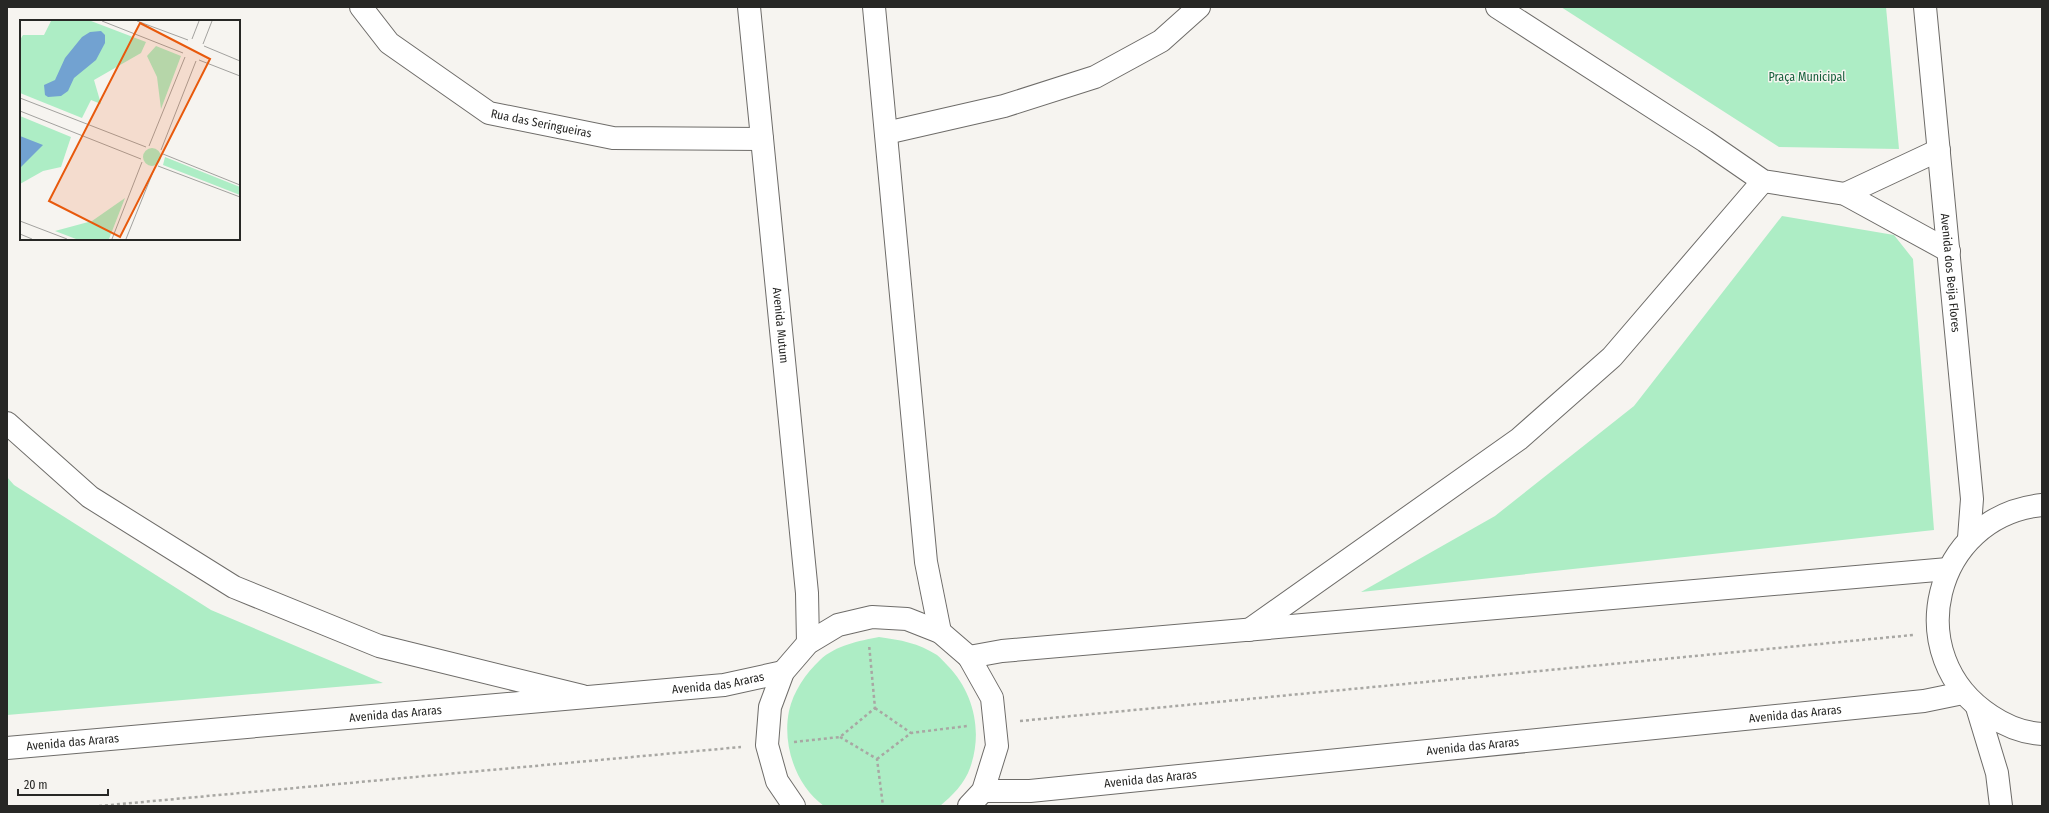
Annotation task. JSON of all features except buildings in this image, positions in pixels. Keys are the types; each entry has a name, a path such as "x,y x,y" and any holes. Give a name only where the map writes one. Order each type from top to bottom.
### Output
{"street":[{"name":"Rua das Seringueiras","path":"361,7 389,43 489,113 613,138 762,139"},
{"name":"Avenida Mutum","path":"749,7 807,593 808,644"},
{"path":"874,7 926,562 940,632"},
{"path":"886,133 1004,106 1095,77 1161,41 1199,7"},
{"path":"1497,7 1705,141 1763,181 1845,194 1949,251"},
{"name":"Avenida dos Beija Flores","path":"1925,7 1972,499 1969,538"},
{"path":"1845,194 1939,150"},
{"path":"1249,630 1519,439 1612,357 1763,181"},
{"path":"7,423 90,497 234,587 380,646 589,698"},
{"path":"2001,806 1997,773 1970,700 1946,664 1938,633 1938,600 1948,569 1969,538 1995,518 2025,506 2042,505"},
{"path":"970,657 1002,651 1948,569"},
{"path":"794,806 777,781 768,745 770,707 783,672 808,644 838,625 872,617 907,619 940,632 970,657 992,698 997,746 976,798"},
{"name":"Avenida das Araras","path":"7,748 724,685 783,672"},
{"path":"1970,700 2004,724 2034,734 2042,734"},
{"name":"Avenida das Araras","path":"976,798 1030,791 1924,701 1970,700"}],"path":[{"path":"878,759 911,733 995,723 1938,633"},
{"path":"869,639 875,708"},
{"path":"875,708 911,733"},
{"path":"99,806 768,745 840,737 875,708"},
{"path":"840,737 878,759"},
{"path":"878,759 883,806"}],"green space":[{"name":"Praça Municipal","path":"1561,7 1886,7 1899,149 1779,147"},
{"path":"1782,216 1894,235 1913,259 1934,530 1361,592 1495,516 1634,406"},
{"path":"7,477 14,485 211,610 383,683 7,715"},
{"path":"879,637 909,643 937,655 957,677 970,701 976,727 976,741 970,768 965,779 953,794 940,806 824,806 814,798 806,788 793,764 787,724 791,704 805,677 820,660 840,647"}]}
